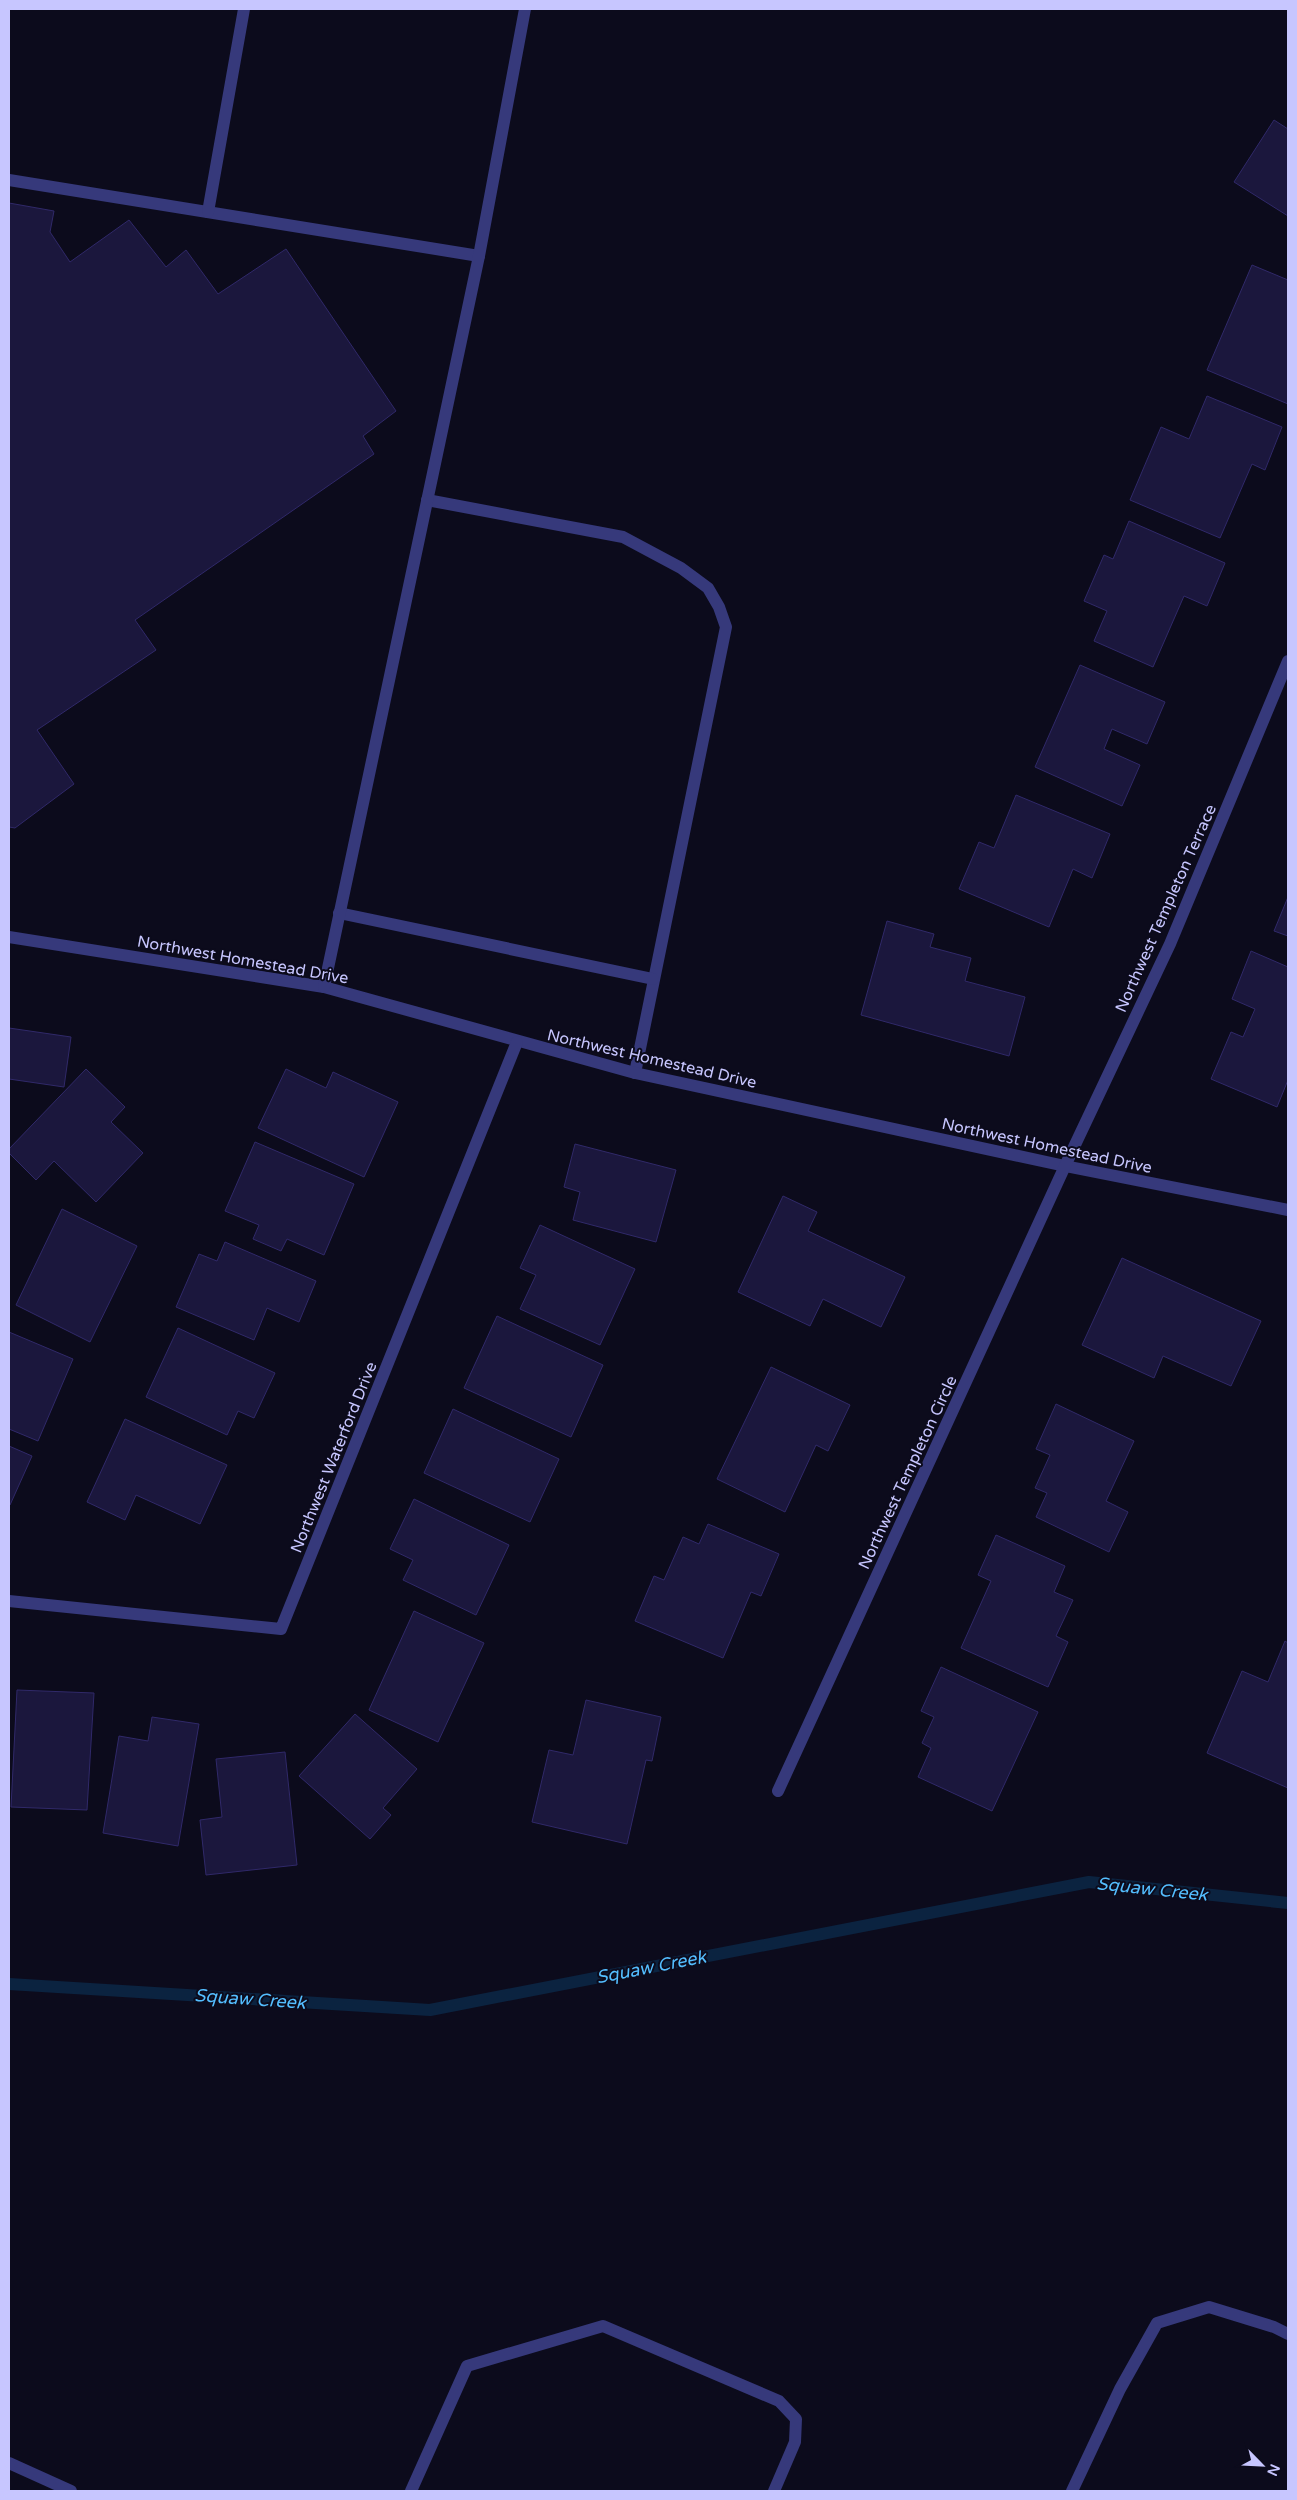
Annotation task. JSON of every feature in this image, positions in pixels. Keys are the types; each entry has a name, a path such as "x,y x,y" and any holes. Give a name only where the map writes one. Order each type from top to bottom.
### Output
{"street":[{"path":"208,212 244,9"},
{"path":"324,986 479,256 525,9"},
{"path":"9,180 479,256"},
{"path":"427,500 623,537 681,568 708,588 719,607 726,627 635,1073"},
{"name":"Northwest Templeton Terrace","path":"1065,1166 1170,944 1288,661"},
{"path":"339,913 654,979"},
{"name":"Northwest Homestead Drive","path":"9,937 324,986 517,1042 635,1073 1065,1166 1288,1210"},
{"name":"Northwest Waterford Drive","path":"9,1601 281,1630 517,1042"},
{"name":"Northwest Templeton Circle","path":"778,1791 1065,1166"},
{"path":"1072,2491 1120,2389 1157,2323 1209,2307 1274,2327 1288,2334"},
{"path":"411,2491 468,2366 603,2326 779,2401 796,2418 796,2442 774,2491"},
{"path":"9,2463 71,2491"}],"building":[{"path":"1274,120 1288,129 1288,216 1234,182"},
{"path":"9,203 54,211 50,232 70,262 129,220 166,267 186,250 218,294 286,249 396,411 363,436 374,454 135,620 156,650 37,730 74,784 15,828 9,827"},
{"path":"1252,265 1288,280 1288,404 1207,370"},
{"path":"1207,396 1282,427 1265,470 1252,464 1220,538 1130,500 1161,427 1189,439"},
{"path":"1129,521 1225,563 1207,606 1184,596 1153,667 1094,641 1107,611 1084,601 1104,555 1113,559"},
{"path":"1080,665 1165,702 1147,744 1112,729 1104,749 1140,765 1122,806 1035,767"},
{"path":"1016,795 1110,834 1092,878 1073,869 1049,927 959,889 979,842 994,848"},
{"path":"1288,897 1288,936 1274,931"},
{"path":"887,921 934,934 930,947 971,958 965,981 1025,997 1009,1056 861,1015"},
{"path":"1251,951 1288,967 1288,1080 1277,1107 1211,1079 1231,1032 1243,1037 1255,1009 1232,999"},
{"path":"9,1028 71,1037 64,1087 9,1079"},
{"path":"86,1069 125,1107 111,1122 143,1153 96,1202 54,1161 36,1180 9,1153 9,1149"},
{"path":"286,1069 326,1088 333,1072 398,1102 364,1177 258,1128"},
{"path":"255,1142 354,1184 324,1255 287,1239 281,1251 253,1239 259,1225 225,1211"},
{"path":"575,1144 676,1170 656,1242 573,1220 580,1192 564,1187"},
{"path":"783,1196 817,1212 808,1231 905,1277 881,1327 823,1299 810,1326 738,1292"},
{"path":"62,1209 137,1246 90,1342 16,1305"},
{"path":"540,1225 635,1269 600,1345 520,1309 536,1275 520,1268"},
{"path":"225,1242 316,1281 299,1322 267,1308 254,1340 176,1307 199,1254 217,1261"},
{"path":"1122,1258 1261,1321 1231,1386 1163,1356 1154,1378 1082,1345"},
{"path":"497,1316 603,1365 571,1437 464,1388"},
{"path":"178,1328 275,1373 254,1418 238,1411 227,1435 146,1397"},
{"path":"9,1332 73,1359 38,1441 9,1429"},
{"path":"771,1367 850,1405 828,1451 816,1445 785,1512 717,1479"},
{"path":"1056,1404 1134,1441 1106,1501 1128,1512 1109,1552 1036,1517 1047,1493 1035,1488 1050,1455 1036,1449"},
{"path":"453,1409 559,1459 530,1522 424,1473"},
{"path":"125,1419 227,1465 200,1524 136,1495 125,1520 87,1502"},
{"path":"9,1446 32,1456 10,1505 9,1504"},
{"path":"414,1499 509,1545 476,1615 403,1580 413,1560 390,1549"},
{"path":"708,1524 779,1554 761,1596 751,1592 723,1658 635,1621 654,1576 664,1580 683,1537 699,1544"},
{"path":"996,1535 1065,1566 1054,1592 1073,1600 1056,1636 1068,1642 1048,1687 961,1648 991,1581 978,1575"},
{"path":"414,1611 484,1643 438,1742 369,1710"},
{"path":"1285,1641 1288,1643 1288,1788 1207,1753 1242,1671 1268,1682"},
{"path":"941,1667 1038,1712 992,1811 918,1777 931,1748 922,1743 934,1717 921,1711"},
{"path":"17,1690 94,1693 87,1810 11,1807"},
{"path":"586,1700 661,1717 652,1761 646,1760 627,1844 532,1822 549,1750 573,1755"},
{"path":"355,1714 417,1769 383,1808 391,1815 370,1839 299,1776"},
{"path":"152,1717 199,1724 178,1846 103,1833 119,1736 148,1741"},
{"path":"285,1752 297,1865 206,1875 200,1820 222,1817 216,1759"}],"waterway":[{"name":"Squaw Creek","path":"9,1984 430,2010 1089,1882 1288,1903"}]}
